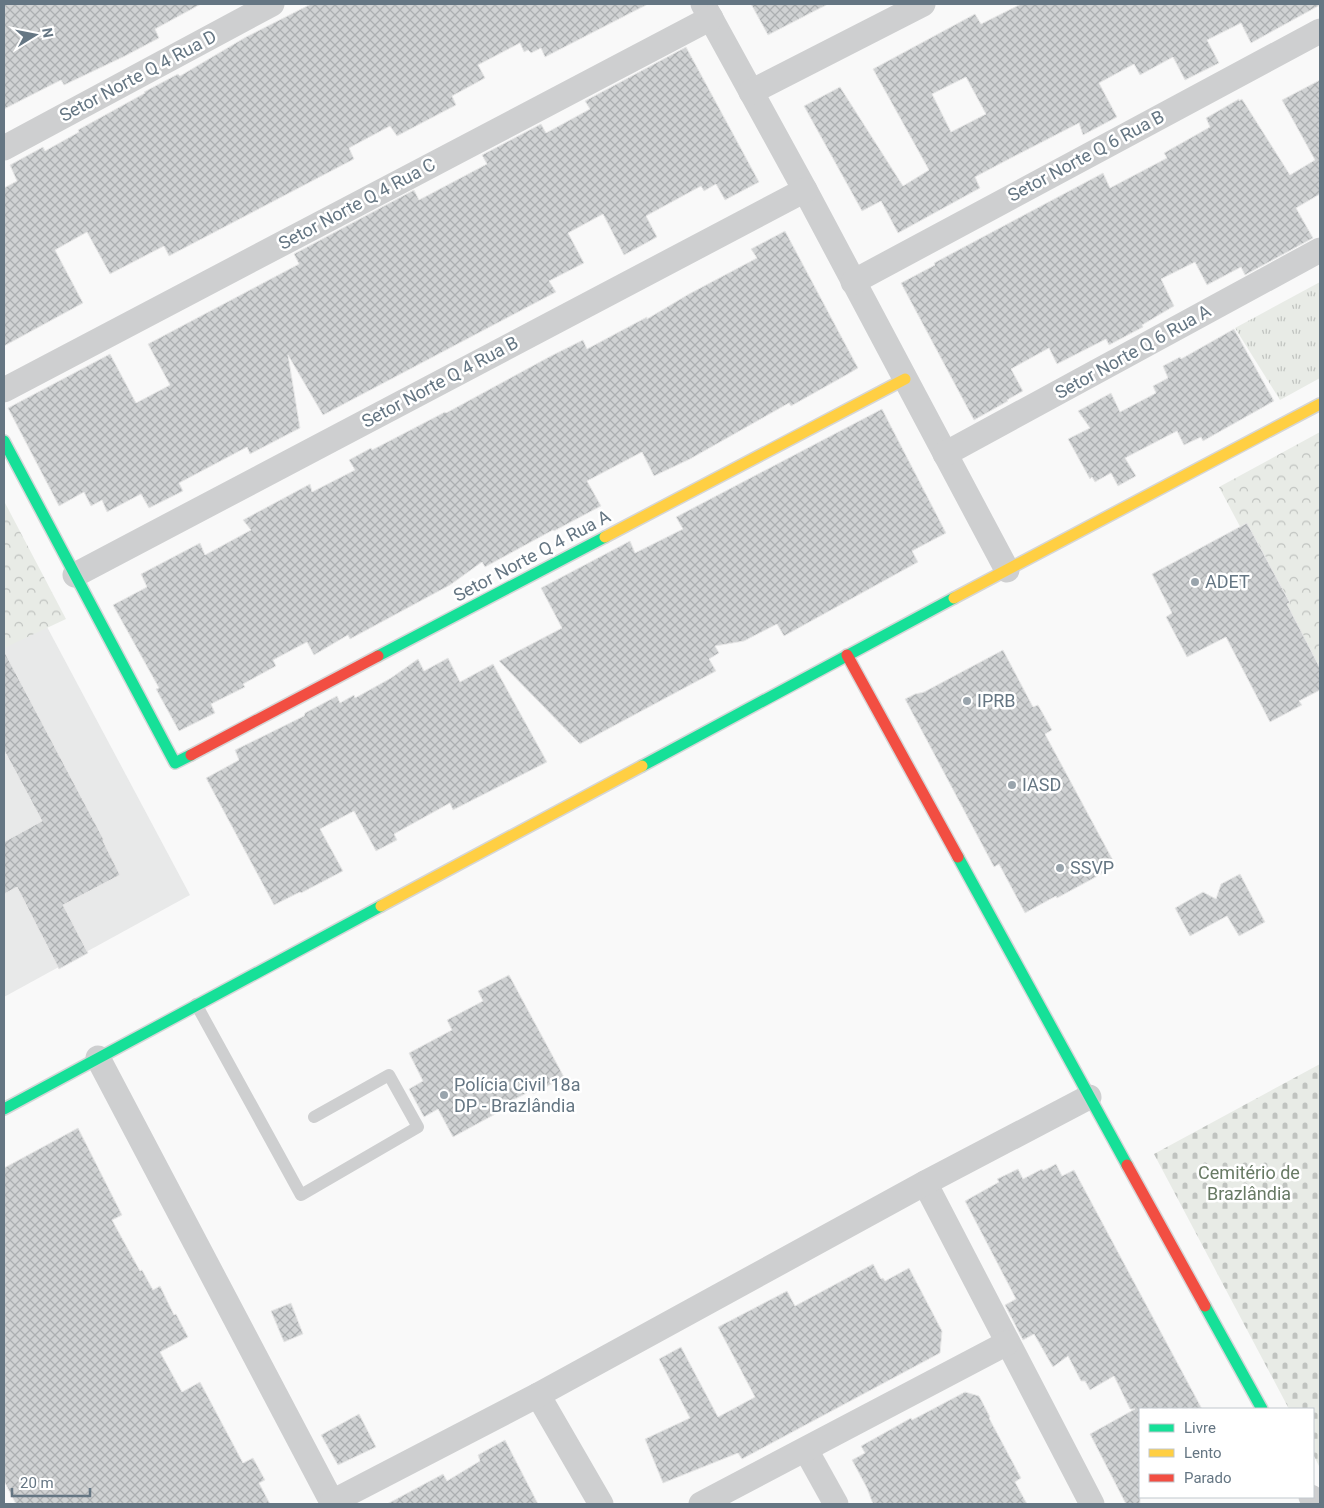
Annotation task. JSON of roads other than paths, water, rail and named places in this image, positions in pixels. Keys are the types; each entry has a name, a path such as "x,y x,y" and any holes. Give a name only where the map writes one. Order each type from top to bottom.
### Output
{"street":[{"name":"Setor Norte Q 4 Rua D","path":"4,148 272,4"},
{"path":"751,92 923,4"},
{"path":"707,11 805,190 1007,570"},
{"name":"Setor Norte Q 4 Rua C","path":"4,390 707,11"},
{"name":"Setor Norte Q 6 Rua B","path":"853,282 1320,31"},
{"name":"Setor Norte Q 4 Rua B","path":"74,575 805,190"},
{"name":"Setor Norte Q 6 Rua A","path":"945,454 1320,250"},
{"name":"Setor Norte Q 4 Rua A","path":"74,575 175,763 905,379"},
{"path":"4,1109 848,654 1320,404"},
{"path":"4,441 74,575"},
{"path":"848,654 1089,1097 1261,1408"},
{"path":"98,1058 332,1503 538,1395 925,1183 1089,1097"},
{"path":"925,1183 1092,1504"},
{"path":"700,1504 1007,1343"},
{"path":"538,1395 601,1504"},
{"path":"806,1450 836,1504"}],"lane":[{"path":"196,1004 301,1195 418,1127 389,1075 314,1117"}],"place":[{"name":"ADET","path":"1195,582"},
{"name":"IPRB","path":"967,701"},
{"name":"IASD","path":"1012,785"},
{"name":"SSVP","path":"1060,868"},
{"name":"Polícia Civil 18a DP - Brazlândia","path":"444,1095"}],"park label":[{"name":"Cemitério de Brazlândia","path":"1249,1183"}]}
